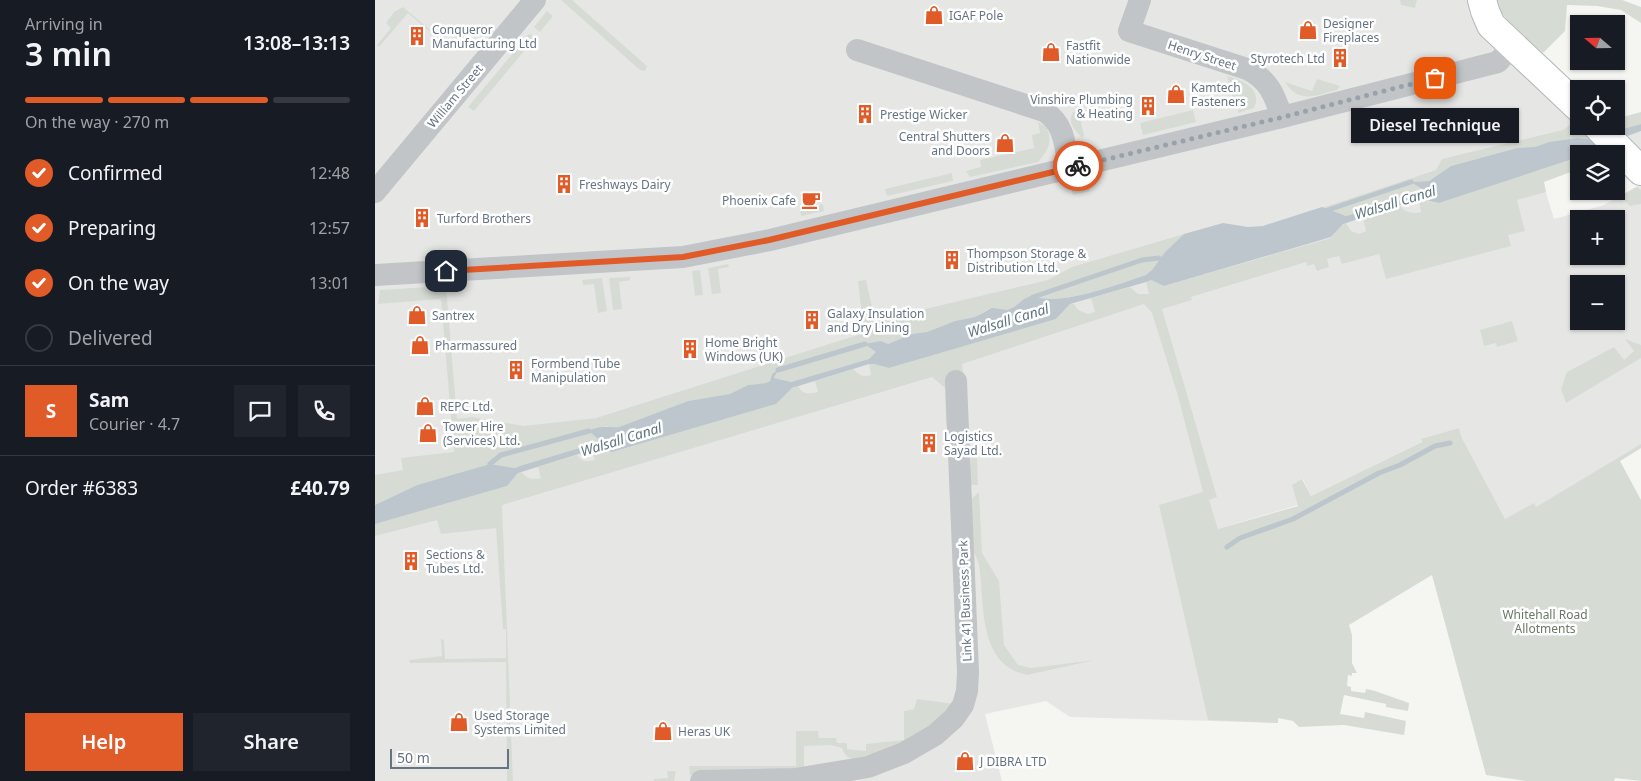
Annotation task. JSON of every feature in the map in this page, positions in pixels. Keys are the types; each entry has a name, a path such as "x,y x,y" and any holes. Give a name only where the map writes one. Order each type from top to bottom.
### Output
{"main road":[{"path":"1482,0 1491,25 1570,100"},
{"path":"1606,135 1641,171"}],"street":[{"name":"William Street","path":"375,192 535,0"},
{"name":"Henry Street","path":"1139,0 1129,32 1247,69 1257,74 1266,81 1271,89 1283,117"},
{"path":"375,275 683,257 769,240 1283,117 1498,62 1513,46"},
{"path":"857,50 1044,111 1060,126 1069,168"},
{"name":"Link 41 Business Park","path":"701,781 795,779 868,774 935,735 954,718 963,705 967,691 967,672 956,381"}],"shaded area":[{"path":"375,0 1482,0 1570,98 1570,135 1586,135 1593,141 1581,145 1570,145 1570,149 1536,160 1554,219 1570,215 1570,265 1625,265 1625,210 1586,210 1604,205 1613,200 1625,200 1625,193 1641,184 1641,448 1509,528 1462,438 1459,428 1421,440 1422,442 1311,496 1303,479 1298,505 1218,529 1276,703 1278,723 1070,717 1046,701 985,714 1002,781 375,781"},
{"path":"1641,128 1641,171 1623,135 1625,135 1625,132"}],"green space":[{"path":"561,0 572,0 647,66 645,71 640,70"},
{"path":"1400,0 1417,0 1415,8 1401,5"},
{"path":"1494,0 1622,0 1641,7 1641,23 1621,10 1597,6 1567,5 1565,31 1543,53 1509,22"},
{"path":"403,7 442,40 408,13 379,47 377,45 391,28 386,23 394,12"},
{"path":"547,11 553,16 540,32 534,27"},
{"path":"529,34 535,38 474,111 468,107"},
{"path":"1227,76 1250,86 1256,96 1254,108 1238,113 1238,110 1245,108 1242,97 1233,99"},
{"path":"1317,79 1340,86 1337,90 1315,96 1303,96 1297,94 1285,82 1312,91"},
{"path":"1078,110 1084,135 1082,138 1071,123 1073,112"},
{"path":"1193,110 1196,122 1143,135 1140,123"},
{"path":"1641,112 1641,124 1625,129 1625,116"},
{"path":"1038,122 1046,127 1049,142 1047,150 1038,162 970,177 966,171 981,167 980,160 1034,148 1032,135 1040,133"},
{"path":"1570,125 1570,135 1587,135 1591,139 1577,138 1549,142 1535,147 1517,148 1451,166 1429,181 1412,182 1422,189 1416,195 1346,216 1322,208 1436,170 1442,159 1563,130"},
{"name":"Whitehall Road Allotments","path":"1570,160 1570,172 1544,182 1546,192 1517,200 1525,231 1508,235 1511,246 1386,279 1379,254 1342,264 1339,256 1327,259 1329,267 1317,271 1314,264 1307,266 1306,262 1191,297 1192,300 1162,309 1217,497 1209,500 1218,529 1298,506 1292,485 1302,479 1311,496 1422,442 1421,439 1459,428 1462,438 1505,519 1534,503 1536,507 1641,444 1641,448 1620,461 1641,500 1641,781 1615,778 1614,781 1526,781 1486,775 1432,575 1349,625 1352,635 1352,663 1357,673 1352,673 1352,676 1348,675 1347,686 1351,687 1351,691 1365,693 1366,689 1409,703 1408,711 1344,695 1340,714 1364,718 1365,712 1406,721 1404,735 1344,725 1299,727 1293,721 1278,718 1278,723 1208,720 1159,505 1203,492 1178,396 1152,313 1144,304 962,364 964,380 951,422 946,425 945,388 932,377 502,505 513,781 507,781 506,662 410,663 409,660 442,656 441,639 444,640 445,659 506,658 506,629 503,629 496,528 441,534 437,520 375,536 375,524 507,486 518,473 522,472 530,478 541,478 538,467 577,455 585,461 595,460 592,450 598,448 612,452 776,404 789,390 798,386 807,393 818,392 815,381 854,369 861,375 871,375 869,364 889,368 1056,319 1070,304 1074,304 1078,310 1088,314 1095,312 1091,298 1130,287 1138,294 1149,294 1146,282 1151,280 1164,286 1331,238 1340,226 1346,223 1351,231 1359,234 1366,231 1363,217 1400,206 1410,212 1421,212 1419,200 1439,203"},
{"path":"952,173 953,181 887,196 885,189"},
{"path":"1088,179 1090,191 1073,195 1070,185"},
{"path":"1637,187 1641,190 1641,204 1630,206 1624,200 1625,193"},
{"path":"823,204 824,211 801,216 800,210"},
{"path":"1184,234 1165,252 1146,275 1105,289 1055,299 1031,295 1007,310 987,310 975,317 955,321 927,332 912,334 888,344 881,341 877,352 869,359 791,382 774,378 777,372 772,374 770,381 766,383 748,385 730,394 688,401 619,427 611,428 606,426 596,443 515,468 490,464 417,485 375,505 375,475 403,470 401,458 454,452 441,299 378,304 380,290 446,286 457,419 472,417 523,426 596,418 864,333 858,281 866,280 875,321 1048,280 1072,267"},
{"path":"728,264 729,267 718,269 721,293 712,294 708,268"},
{"path":"700,270 703,295 695,296 692,271"},
{"path":"630,277 630,280 619,282 622,309 613,310 609,278"},
{"path":"602,278 607,311 598,313 594,284 583,285 582,280"},
{"path":"1512,321 1518,341 1497,347 1496,343 1484,346 1480,330"},
{"path":"1625,339 1641,345 1641,358 1566,403 1561,389 1567,372 1614,347 1624,360 1634,351"},
{"path":"977,455 978,485 970,485 971,459"},
{"path":"979,492 982,553 999,581 1004,645 1018,665 1031,668 1095,660 1027,675 1011,669 999,659 991,646 987,630 979,565 971,543 969,501"},
{"path":"917,699 955,704 952,709 901,747 854,759 847,756 842,748 830,745 804,746 804,768 797,774 690,775 689,766 796,766 796,731 818,731 819,738 836,738 837,743 847,743 847,749 866,751 866,744 904,740 904,711 914,709"},
{"path":"667,771 676,771 674,781 654,781 654,779 668,778"}],"water":[{"name":"Walsall Canal","path":"1641,124 1641,131 1603,145 1570,145 1570,160 1439,203 1420,199 1343,224 1331,237 1164,286 1151,280 1070,304 1056,319 889,368 869,364 792,388 776,404 612,452 598,448 518,473 507,486 375,524 375,505 417,485 490,464 515,468 596,443 598,439 589,431 593,429 619,427 688,401 730,394 748,385 766,383 770,381 772,374 778,370 774,378 791,382 869,359 876,352 865,344 881,341 888,344 912,334 927,332 955,321 975,317 992,308 1007,310 1032,295 1056,299 1071,297 1105,289 1146,275 1165,252 1184,234 1223,223 1248,227 1263,226 1322,207 1346,216 1416,195 1422,189 1411,182 1429,181 1451,166 1517,148 1535,147 1549,142 1577,138 1589,139 1603,135 1625,135 1625,129"}],"waterway":[{"name":"Walsall Canal","path":"1328,210 1411,182"},
{"name":"Walsall Canal","path":"1033,297 1142,260 1159,258"},
{"path":"778,370 865,344"},
{"path":"490,464 501,455 589,431"},
{"path":"1227,547 1240,538 1293,519 1379,473 1400,465 1435,446 1450,443"}],"way so far":[{"path":"1078,166 1435,78"}],"place":[{"name":"IGAF Pole","path":"934,15"},
{"name":"Designer Fireplaces","path":"1308,30"},
{"name":"Conqueror Manufacturing Ltd","path":"417,36"},
{"name":"Fastfit Nationwide","path":"1051,52"},
{"name":"Styrotech Ltd","path":"1340,58"},
{"name":"Diesel Technique","path":"1435,78"},
{"name":"Kamtech Fasteners","path":"1176,94"},
{"name":"Vinshire Plumbing & Heating","path":"1148,106"},
{"name":"Prestige Wicker","path":"865,114"},
{"name":"Central Shutters and Doors","path":"1005,143"},
{"name":"Freshways Dairy","path":"564,184"},
{"name":"Phoenix Cafe","path":"811,200"},
{"name":"Turford Brothers","path":"422,218"},
{"name":"Thompson Storage & Distribution Ltd.","path":"952,260"},
{"name":"Santrex","path":"417,315"},
{"name":"Galaxy Insulation and Dry Lining","path":"812,320"},
{"name":"Pharmassured","path":"420,345"},
{"name":"Home Bright Windows (UK)","path":"690,349"},
{"name":"Formbend Tube Manipulation","path":"516,370"},
{"name":"REPC Ltd.","path":"425,406"},
{"name":"Tower Hire (Services) Ltd.","path":"428,433"},
{"name":"Logistics Sayad Ltd.","path":"929,443"},
{"name":"Sections & Tubes Ltd.","path":"411,561"},
{"name":"Used Storage Systems Limited","path":"459,722"},
{"name":"Heras UK","path":"663,731"},
{"name":"J DIBRA LTD","path":"965,761"}],"route":[{"path":"446,271 683,257 769,240 1078,166"}]}
